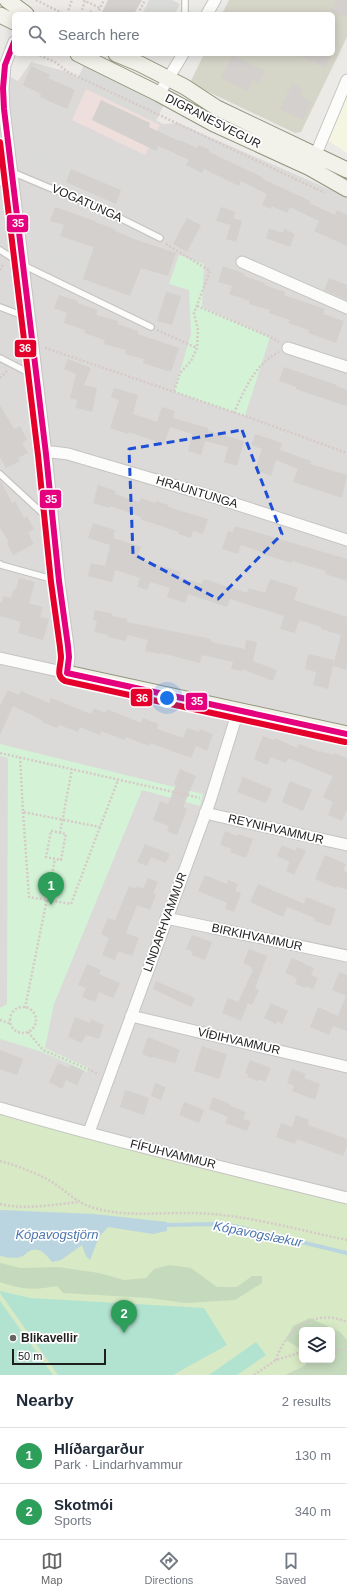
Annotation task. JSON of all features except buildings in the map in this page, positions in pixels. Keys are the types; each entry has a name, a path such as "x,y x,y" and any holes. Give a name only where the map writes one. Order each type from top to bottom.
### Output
{"street":[{"path":"7,0 23,12"},
{"path":"207,12 215,0"},
{"path":"0,15 12,21"},
{"path":"12,47 5,65 3,88 4,109 15,190 69,658 67,673"},
{"name":"DIGRANESVEGUR","path":"82,56 159,94 214,124 313,161 347,170"},
{"name":"DIGRANESVEGUR","path":"120,56 169,78 217,108 313,161 347,189"},
{"path":"159,94 182,56"},
{"path":"313,161 347,80"},
{"path":"242,262 347,308"},
{"path":"288,348 347,366"},
{"name":"HRAUNTUNGA","path":"46,454 52,452 68,454 217,498 347,540"},
{"path":"0,658 347,734"},
{"name":"LINDARHVAMMUR","path":"89,1132 210,800 238,711"},
{"name":"REYNIHVAMMUR","path":"204,813 347,845"},
{"name":"BIRKIHVAMMUR","path":"166,918 347,956"},
{"name":"VÍÐIHVAMMUR","path":"131,1016 347,1067"},
{"name":"FÍFUHVAMMUR","path":"0,1108 57,1125 347,1198"}],"lane":[{"path":"185,0 185,12"},
{"name":"VOGATUNGA","path":"12,172 112,214 160,238"},
{"path":"0,182 15,190"},
{"path":"0,250 23,265 151,327"},
{"path":"0,306 29,318"},
{"path":"0,358 37,377"},
{"path":"0,474 53,524"},
{"path":"0,564 59,581"}],"path":[{"path":"36,0 60,12"},
{"path":"68,12 72,0"},
{"path":"81,12 84,0 100,8"},
{"path":"97,12 104,0"},
{"path":"139,12 145,0"},
{"path":"41,56 55,62 68,72 326,194"},
{"path":"160,238 166,245 210,271 194,313 198,330 197,348 190,362 180,373 174,392"},
{"path":"196,306 270,337 288,348"},
{"path":"151,327 197,348"},
{"path":"33,344 347,453"},
{"path":"234,413 246,386 252,377 275,354 288,348"},
{"path":"0,753 210,800"},
{"path":"20,758 29,897 71,904 118,780"},
{"path":"60,833 72,769"},
{"path":"23,812 100,827"},
{"path":"51,831 66,834 61,860 55,859 46,857 51,831"},
{"path":"25,1008 55,859"},
{"path":"25,1008 32,1011 36,1019 34,1027 28,1032 20,1033 13,1028 11,1024 11,1016 17,1009 25,1008"},
{"path":"0,1020 11,1024"},
{"path":"28,1032 44,1050 108,1078"},
{"path":"0,1160 46,1178 77,1202 94,1208 124,1213 191,1213 234,1217 347,1240"},
{"path":"0,1204 12,1207 77,1202"},
{"path":"276,1360 283,1343 288,1336 302,1324 319,1318 328,1318 347,1322"},
{"path":"335,1349 347,1350"},
{"path":"254,1375 276,1360 299,1353"}],"highlighted area":[{"path":"242,430 282,534 218,599 133,554 129,449"}],"shaded area":[{"path":"149,0 172,0 180,4 176,12 143,12"},
{"path":"229,0 347,0 347,37 301,132 295,133 194,85 191,81 203,56 335,56 335,12 223,12"},
{"path":"31,62 68,72 163,124 178,123 347,197 347,1204 0,1112 0,72 18,81"},
{"path":"85,63 165,102 156,121 76,82"},
{"path":"347,79 347,153 321,136"},
{"path":"86,89 160,125 145,155 72,120"},
{"path":"28,150 71,169 66,182 22,163"},
{"path":"44,248 88,264 83,279 39,262"},
{"path":"256,254 327,282 323,292 252,263"}],"green space":[{"path":"179,255 204,264 202,307 270,337 245,416 174,392 191,334 189,290 169,284"},
{"path":"0,744 203,794 200,806 142,790 54,1004 45,1048 89,1068 88,1072 42,1052 0,1039 0,1008 7,1004 8,758 0,756"},
{"path":"0,1112 97,1140 347,1204 347,1375 0,1375"},
{"path":"0,1263 21,1268 58,1267 99,1273 124,1280 146,1278 154,1269 169,1265 191,1268 217,1287 237,1287 252,1276 262,1276 262,1283 235,1300 186,1303 149,1298 63,1293 57,1286 35,1289 15,1287 0,1282"},
{"path":"0,1291 30,1298 204,1308 227,1345 173,1375 58,1375"},
{"name":"Blikavellir","path":"0,1301 53,1375 0,1375"},
{"path":"310,1318 329,1327 299,1327 299,1348 286,1340 293,1326"},
{"path":"335,1330 340,1332 347,1340 347,1375 285,1375 306,1365 306,1363 335,1363"},
{"path":"256,1342 266,1355 237,1375 209,1375"}],"water":[{"name":"Kópavogstjörn","path":"0,1210 94,1214 167,1222 167,1231 153,1234 108,1227 99,1237 90,1260 86,1256 82,1245 61,1260 52,1262 42,1251 35,1249 21,1257 10,1258 0,1256"}],"waterway":[{"name":"Kópavogslækur","path":"168,1225 215,1224 234,1226 347,1253"}],"transit line":[{"name":"35","path":"12,47 5,65 3,88 4,109 46,454 59,581 68,646 69,657 67,673 347,734"},
{"name":"36","path":"0,142 38,455 51,582 60,647 60,676 65,681 345,742"}],"place":[{"name":"Hlíðargarður","path":"51,905"},
{"name":"Skotmói","path":"124,1333"},
{"name":"Blikavellir","path":"13,1338"}]}
